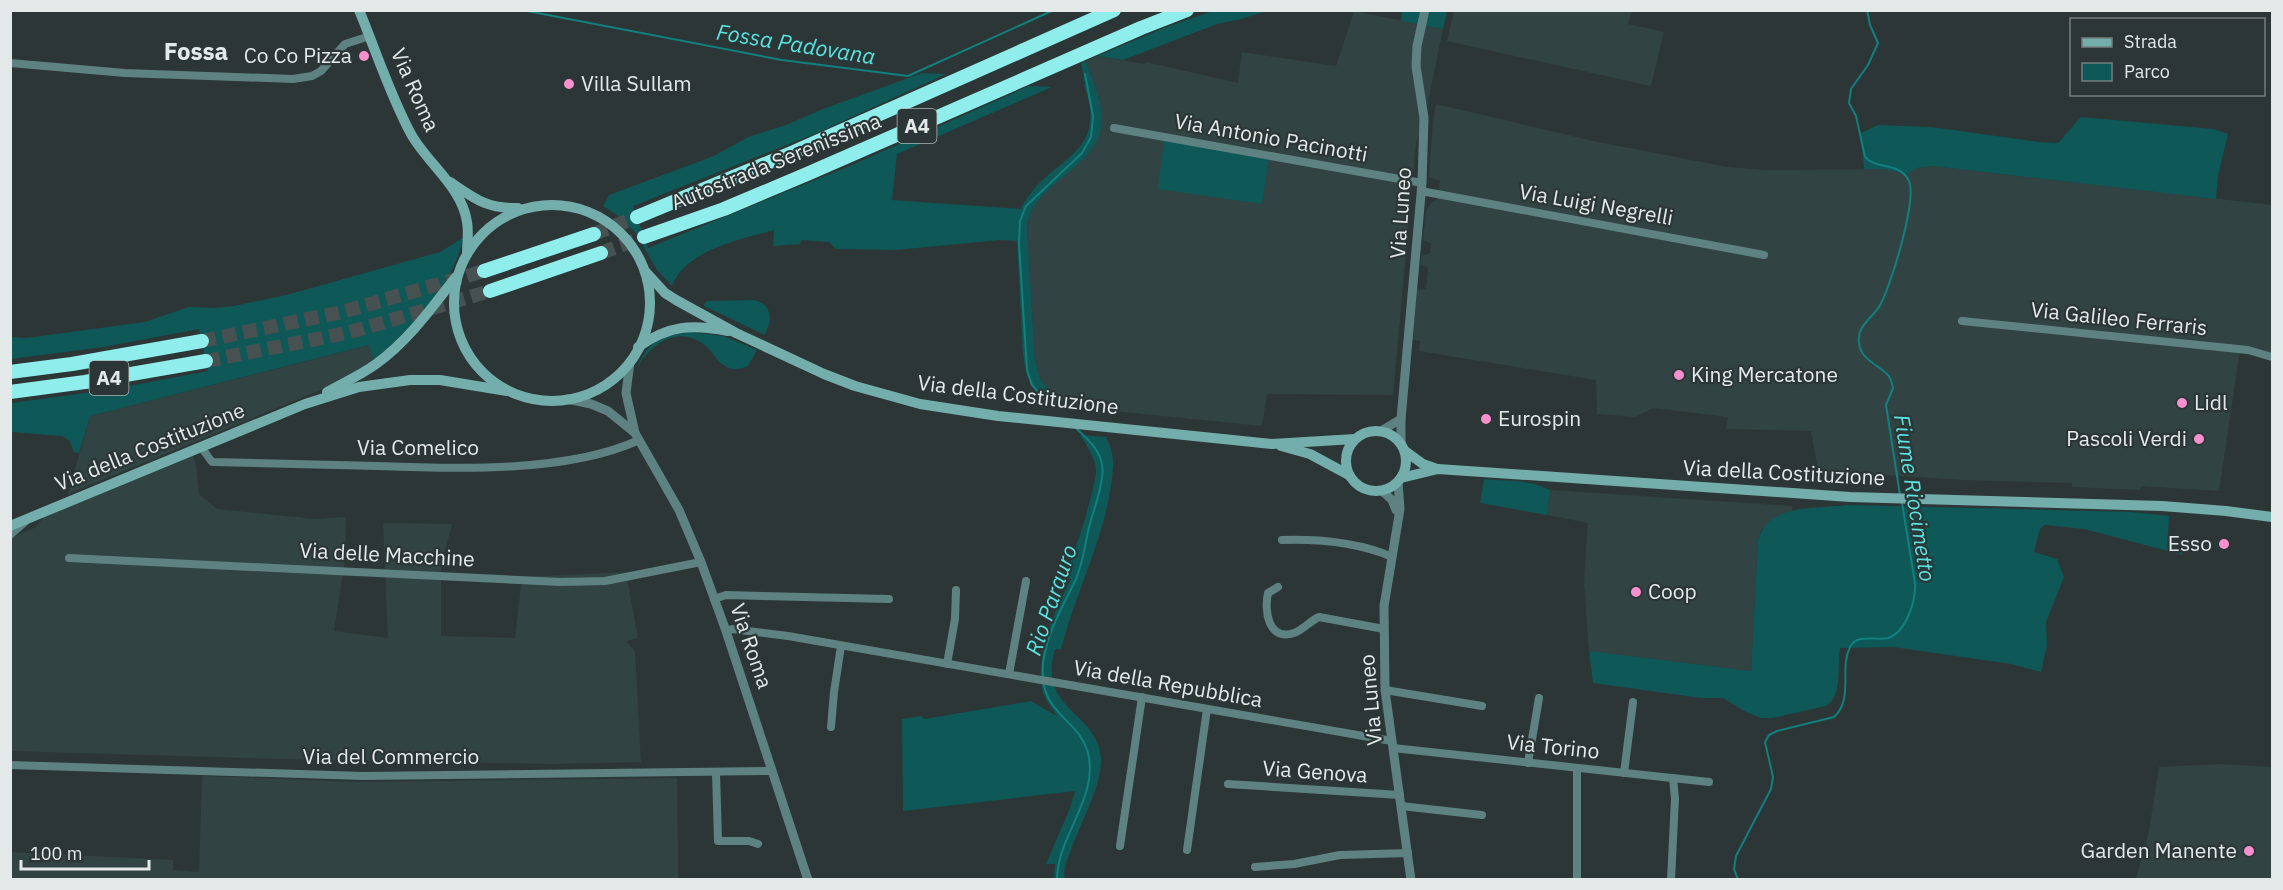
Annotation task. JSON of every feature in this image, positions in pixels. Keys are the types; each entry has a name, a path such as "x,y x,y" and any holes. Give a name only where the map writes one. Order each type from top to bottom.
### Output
{"highway":[{"name":"Autostrada Serenissima","path":"637,217 794,152 1114,10"},
{"name":"Autostrada Serenissima","path":"644,237 724,209 1187,10"},
{"path":"484,271 594,234"},
{"path":"490,291 601,253"},
{"name":"A4","path":"10,372 72,364 202,341"},
{"name":"A4","path":"10,392 85,382 206,361"}],"main road":[{"name":"Via Roma","path":"360,10 411,134 445,178"},
{"path":"445,178 479,202 491,206 566,206 580,209 605,220 627,240 645,270 665,292 736,333"},
{"path":"445,178 465,214 468,229 467,255"},
{"path":"511,392 482,372 470,357 461,340 455,313 455,288 467,255 477,239 490,226 509,215 531,207"},
{"path":"305,404 359,387 410,380 440,380 511,392 537,400 567,399 584,395 600,388 621,372 630,362 638,347 650,310 650,289 645,270"},
{"path":"305,404 376,363 396,347 412,332 459,273"},
{"path":"638,347 654,336 682,327 710,327 736,333"},
{"name":"Via della Costituzione","path":"736,333 855,386 920,404 998,416 1272,444 1310,454 1349,475"},
{"name":"Via della Costituzione","path":"10,526 305,404"},
{"path":"1381,431 1393,435 1403,448 1406,467 1399,480 1382,491 1372,492 1363,489 1349,475 1346,456 1355,439 1364,433 1381,431"},
{"name":"Via della Costituzione","path":"1272,444 1355,439"},
{"name":"Via della Costituzione","path":"1403,448 1423,464 1438,469 1585,481 1893,499 2162,506 2272,517"},
{"name":"Via della Costituzione","path":"1399,480 1438,469"}],"street":[{"name":"Via Luneo","path":"1403,448 1401,419 1421,187 1424,118 1417,83 1416,56 1425,10"},
{"path":"10,63 125,73 293,79 312,76 321,71 345,44 370,36"},
{"name":"Via Antonio Pacinotti","path":"1114,128 1421,187"},
{"name":"Via Luigi Negrelli","path":"1421,187 1764,255"},
{"name":"Via Galileo Ferraris","path":"1962,321 2248,350 2272,357"},
{"path":"630,362 626,393 637,436"},
{"path":"567,399 608,411 637,436"},
{"path":"1381,431 1401,419"},
{"name":"Via Comelico","path":"201,447 212,462 433,468 529,464 603,454 637,436"},
{"name":"Via Roma","path":"637,436 679,510 701,562 808,879"},
{"name":"Via Luneo","path":"1399,480 1400,509 1384,597 1385,690 1411,879"},
{"path":"1382,491 1394,504 1398,518"},
{"path":"10,535 30,518"},
{"path":"1282,540 1308,539 1345,543 1392,557"},
{"name":"Via delle Macchine","path":"69,558 560,582 605,581 701,562"},
{"path":"1009,674 1026,581"},
{"path":"1278,587 1268,593 1266,614 1270,626 1280,633 1292,633 1319,617 1384,629"},
{"path":"947,664 955,619 956,590"},
{"path":"714,599 726,596 890,599"},
{"name":"Via della Repubblica","path":"726,631 732,629 778,634 1142,697 1392,744"},
{"path":"831,727 841,646"},
{"path":"1385,690 1482,706"},
{"path":"1120,846 1142,697"},
{"path":"1528,763 1539,698"},
{"path":"1624,773 1633,702"},
{"path":"1187,850 1207,709"},
{"name":"Via Torino","path":"1392,744 1528,763 1709,782"},
{"name":"Via del Commercio","path":"10,765 363,776 772,771"},
{"path":"1577,768 1577,879"},
{"path":"716,772 718,841 749,841 758,844"},
{"path":"1671,879 1675,799 1673,778"},
{"name":"Via Genova","path":"1228,784 1400,795"},
{"path":"1401,806 1482,814"},
{"path":"1255,867 1294,864 1340,855 1408,853"}],"shaded area":[{"path":"1354,11 1443,29 1425,117 1416,143 1393,395 1267,394 1262,426 1062,406 1061,401 1041,381 1035,361 1027,226 1036,203 1055,182 1086,155 1097,138 1102,122 1099,98 1086,61 1097,56 1144,64 1146,62 1238,83 1242,52 1336,66"},
{"path":"1454,11 1632,11 1628,24 1664,32 1651,86 1447,41"},
{"path":"1436,104 1598,142 1728,167 1766,170 1883,169 1907,174 1917,168 1932,166 2272,205 2272,353 2240,350 2219,491 2141,486 2140,490 2072,487 2072,483 1885,475 1879,479 1819,475 1811,431 1726,429 1728,417 1653,408 1635,417 1597,414 1596,380 1419,351 1420,341 1413,340 1417,290 1426,289 1428,268 1420,264 1421,256 1430,253 1431,243 1423,240 1426,211 1431,203 1437,200 1440,181 1429,177"},
{"path":"370,345 374,359 328,387 68,494 90,416"},
{"path":"192,453 196,465 199,494 217,509 316,519 346,517 345,560 334,631 388,638 383,523 452,524 441,566 441,636 515,638 522,577 626,572 638,638 626,641 635,651 641,762 553,764 313,760 11,751 11,538 36,527 47,513"},
{"path":"1550,490 1792,506 1793,511 1778,516 1761,530 1758,540 1751,671 1589,651 1584,581 1588,523 1547,515"},
{"path":"2221,764 2272,767 2272,879 2136,879 2149,831 2159,767"},
{"path":"202,776 358,782 677,778 678,879 11,879 11,852 173,860 173,870 199,872"}],"green space":[{"path":"1213,11 1267,11 1217,24 1123,60 1097,56 1164,28"},
{"path":"1402,11 1447,11 1443,29 1401,21"},
{"path":"1086,61 1100,104 1102,119 1099,136 1091,150 1080,162 1042,197 1032,210 1027,226 1035,361 1041,381 1061,401 1062,406 1045,401 1032,386 1027,375 1023,355 1017,241 1000,240 896,250 836,249 829,242 801,240 800,244 773,246 774,230 731,242 702,255 679,273 672,286 657,270 635,232 620,217 603,206 609,195 714,156 748,137 786,125 922,73 946,74 817,133 633,206 648,248 852,165 1029,86 1052,87 897,154 892,200 1021,209 1032,191 1083,143 1089,128 1090,109 1081,63"},
{"path":"2081,117 2213,129 2228,134 2218,175 2216,199 1932,166 1917,168 1907,174 1883,169 1864,169 1861,133 1878,125 1931,127 2058,143"},
{"path":"1164,140 1269,159 1262,204 1158,189"},
{"path":"464,237 450,273 430,305 404,334 374,359 369,345 90,416 79,453 74,452 69,440 62,436 11,432 11,403 108,390 208,371 199,329 103,347 11,359 10,337 26,338 145,322 189,307 234,306 290,294 440,252"},
{"path":"753,300 764,305 769,313 769,324 765,335 704,306 707,301"},
{"path":"690,332 723,336 757,350 748,366 731,369 722,364 706,346 696,340 676,337 658,344 637,368 651,345 663,338"},
{"path":"1080,435 1106,437 1111,448 1113,468 1099,537 1061,649 1055,649 1052,669 1054,685 1061,698 1090,729 1097,742 1101,768 1066,863 1065,879 1054,879 1055,864 1046,864 1075,791 903,811 902,719 922,716 924,719 1031,701 1057,716 1043,692 1041,664 1053,619 1071,579 1063,578 1078,542 1095,477 1094,460"},
{"path":"1484,479 1525,482 1550,490 1547,515 1480,503"},
{"path":"1847,505 2131,512 2169,516 2168,536 2183,555 2084,529 2045,525 2040,529 2034,552 2057,559 2064,577 2046,622 2047,645 2041,672 2011,664 1893,647 1840,648 1837,688 1831,701 1826,706 1773,718 1761,718 1746,712 1723,698 1701,698 1593,683 1589,651 1751,671 1758,540 1763,528 1772,519 1795,510"}],"waterway":[{"name":"Fossa Padovana","path":"522,10 782,60 908,76 1054,10"},
{"name":"Fiume Riocimetto","path":"1867,10 1870,25 1878,43 1868,65 1851,89 1849,103 1856,116 1865,157 1875,164 1899,170 1908,179 1910,189 1907,222 1890,282 1879,307 1862,327 1859,336 1863,353 1888,375 1892,383 1893,388 1886,405 1900,495"},
{"name":"Rio Parauro","path":"1046,401 1032,385 1027,370 1019,243 1020,221 1026,206 1082,153 1091,137 1093,116 1085,74"},
{"name":"Rio Parauro","path":"1057,880 1063,849 1082,804 1090,774 1085,744 1054,706 1043,682 1043,664 1051,631 1080,567 1102,474 1101,460 1097,451 1076,428"},
{"name":"Fiume Riocimetto","path":"1738,880 1734,869 1736,856 1771,789 1773,777 1765,742 1769,735 1834,717 1843,702 1847,656 1850,647 1857,640 1883,639 1895,635 1909,614 1914,598 1915,583 1902,503"}],"tunnel":[{"path":"594,234 637,217"},
{"path":"601,253 644,237"},
{"path":"202,341 342,312 484,271"},
{"path":"206,361 347,333 490,291"}],"place":[{"name":"Co Co Pizza","path":"364,56"},
{"name":"Villa Sullam","path":"569,84"},
{"name":"King Mercatone","path":"1679,375"},
{"name":"Lidl","path":"2182,403"},
{"name":"Eurospin","path":"1486,419"},
{"name":"Pascoli Verdi","path":"2199,439"},
{"name":"Esso","path":"2224,544"},
{"name":"Coop","path":"1636,592"},
{"name":"Garden Manente","path":"2249,851"}],"district":[{"name":"Fossa","path":"196,52"}]}
